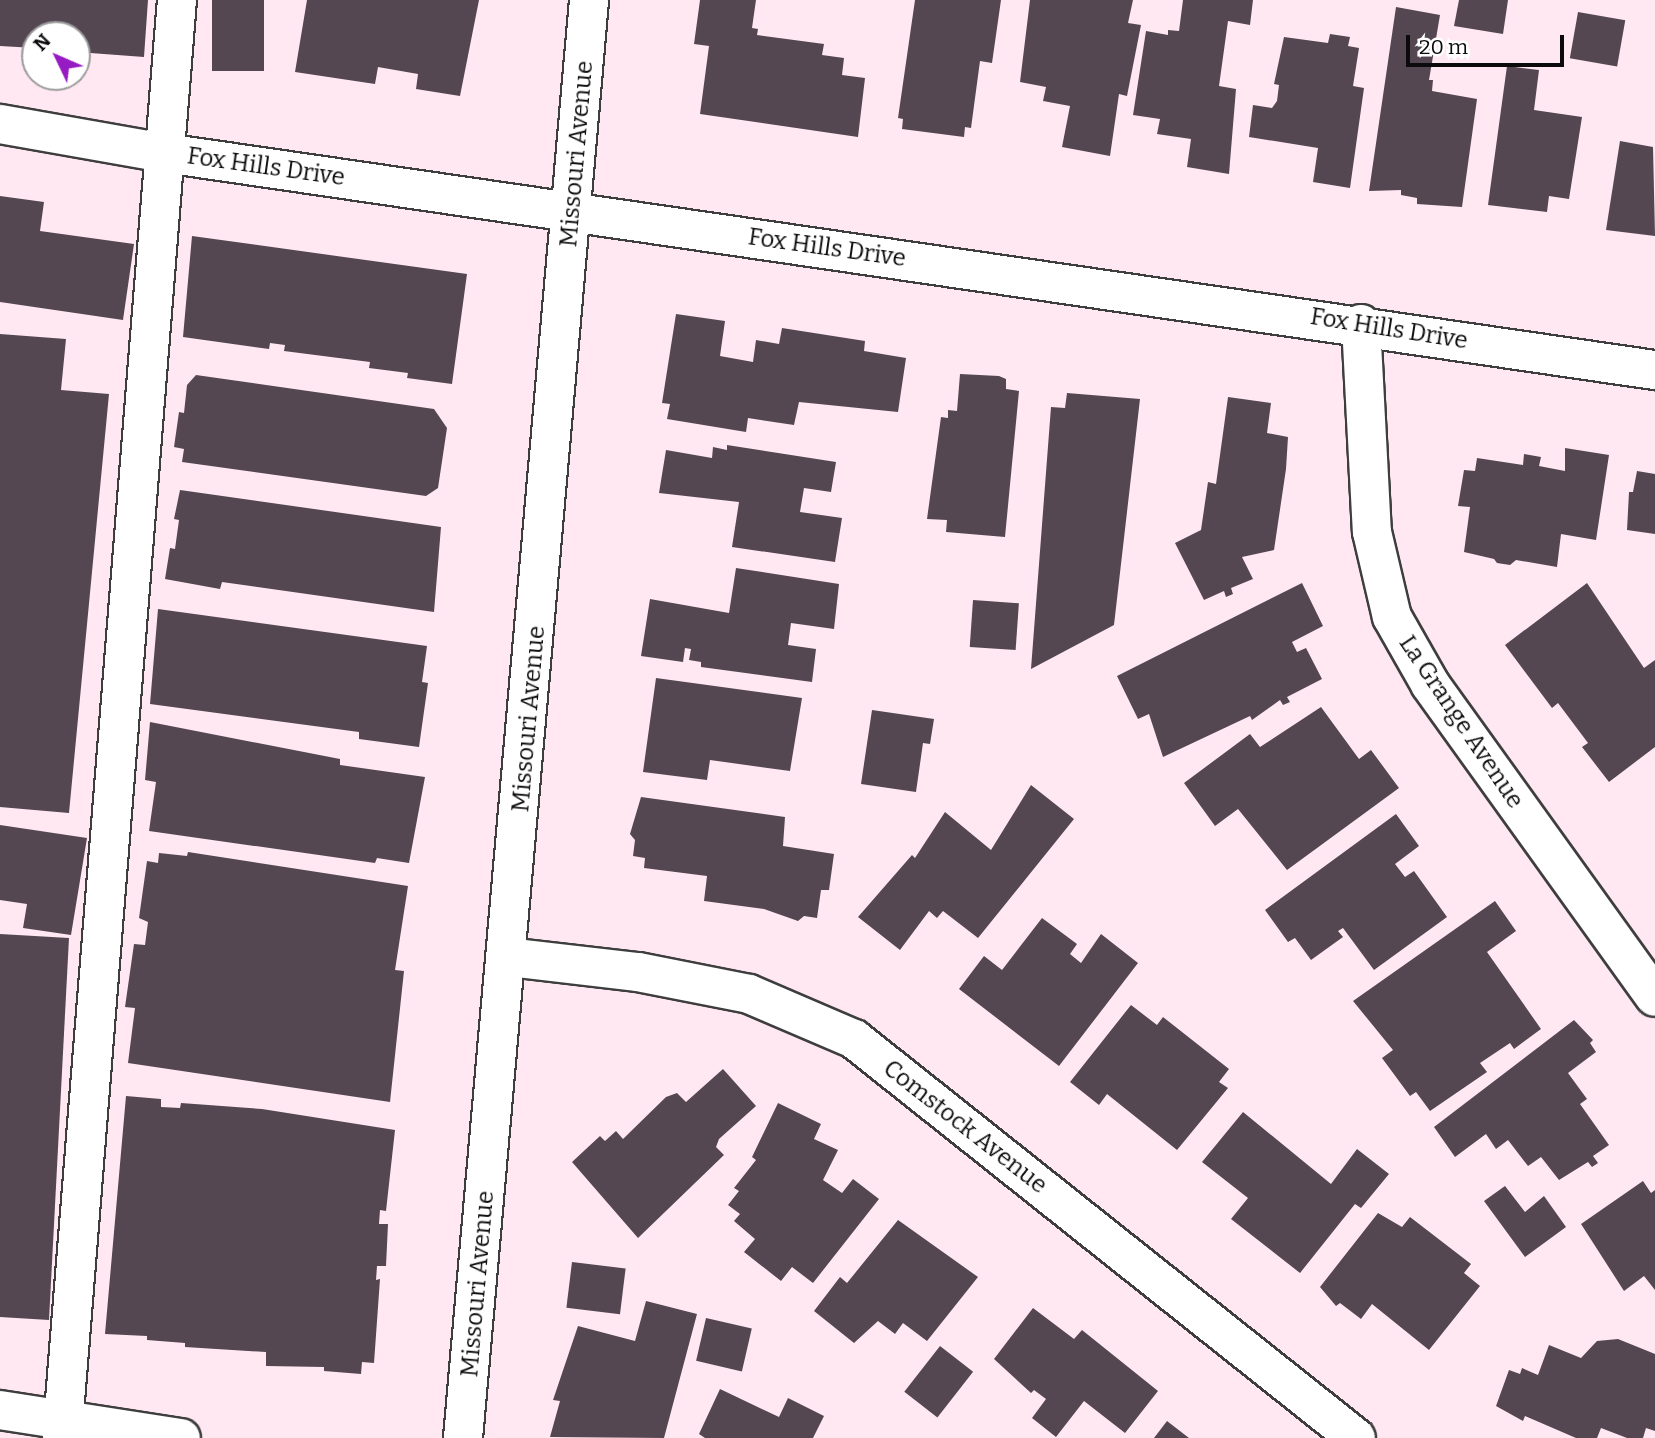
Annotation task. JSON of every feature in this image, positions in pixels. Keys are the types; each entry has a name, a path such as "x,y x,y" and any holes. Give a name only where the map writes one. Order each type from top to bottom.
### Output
{"street":[{"path":"63,1428 177,0"},
{"name":"Missouri Avenue","path":"463,1438 508,957 589,0"},
{"name":"Fox Hills Drive","path":"0,124 165,153 1361,324 1655,370"},
{"name":"La Grange Avenue","path":"1361,324 1372,532 1392,617 1430,684 1655,997"},
{"name":"Comstock Avenue","path":"508,957 638,972 749,994 853,1039 1356,1438"},
{"path":"0,1410 63,1428 181,1438"}],"building":[{"path":"0,0 148,0 144,57 91,53 91,21 21,21 21,47 0,46"},
{"path":"212,0 264,0 264,71 212,71"},
{"path":"307,0 479,0 460,96 416,89 418,74 378,67 375,84 295,72"},
{"path":"700,0 756,0 752,28 758,29 757,35 824,44 822,55 844,58 842,75 865,78 858,137 700,114 709,46 694,44"},
{"path":"915,0 1001,0 992,63 980,61 971,128 965,127 964,137 902,129 903,119 898,118"},
{"path":"1030,0 1133,0 1128,23 1141,25 1127,96 1119,94 1110,156 1062,147 1070,106 1043,101 1046,87 1020,82"},
{"path":"1183,0 1253,0 1250,25 1228,21 1219,86 1236,89 1229,174 1187,167 1191,139 1157,134 1160,119 1133,115 1146,31 1168,35 1168,30 1179,31"},
{"path":"1459,0 1508,0 1503,34 1454,26"},
{"path":"1396,7 1440,15 1429,80 1433,80 1432,91 1477,99 1462,207 1417,204 1417,198 1401,195 1401,190 1369,191"},
{"path":"1578,12 1625,20 1617,67 1570,58"},
{"path":"1330,34 1350,37 1348,46 1359,48 1353,86 1364,88 1350,188 1313,182 1318,148 1249,137 1253,105 1272,108 1277,101 1279,85 1274,84 1284,37 1328,43"},
{"path":"1507,66 1539,70 1534,110 1582,117 1569,199 1549,196 1547,212 1488,205"},
{"path":"1620,141 1653,147 1655,236 1606,230"},
{"path":"0,196 44,202 40,231 134,244 123,320 0,302"},
{"path":"192,236 467,274 452,384 407,378 408,373 369,368 370,362 284,351 285,345 270,343 269,349 183,337"},
{"path":"676,314 725,321 720,356 753,362 756,340 779,344 782,328 865,341 864,351 906,358 898,412 799,402 794,425 748,418 746,432 667,419 670,404 662,403"},
{"path":"0,334 66,339 61,390 109,394 69,813 0,807"},
{"path":"960,374 999,376 1006,379 1006,389 1019,391 1005,537 946,532 947,520 927,519 941,417 948,418 948,410 957,411"},
{"path":"196,375 434,409 447,428 438,488 426,496 182,462 184,449 174,447 179,412 184,413 187,385"},
{"path":"1067,393 1140,399 1114,625 1031,669 1051,407 1065,408"},
{"path":"1228,397 1271,403 1267,433 1288,437 1286,469 1274,550 1242,557 1253,579 1231,588 1233,594 1226,597 1224,591 1204,600 1175,543 1201,530 1208,482 1216,484"},
{"path":"727,445 836,462 831,492 804,488 800,512 842,518 835,562 732,547 739,502 659,493 666,450 712,458 713,447 727,450"},
{"path":"1565,448 1609,455 1596,540 1561,534 1557,567 1516,560 1510,565 1497,563 1494,559 1464,552 1470,507 1458,506 1464,470 1475,471 1477,458 1523,465 1524,454 1541,457 1539,466 1565,471"},
{"path":"1637,471 1655,474 1655,534 1627,530 1629,492 1633,492"},
{"path":"180,490 441,527 434,612 222,582 220,589 165,579 170,548 175,549 179,520 174,519"},
{"path":"736,568 839,584 834,629 791,623 788,645 816,649 812,682 701,667 701,662 689,660 691,649 685,648 683,662 641,656 650,599 729,613"},
{"path":"1302,583 1323,626 1292,642 1297,652 1306,648 1322,679 1287,697 1290,702 1283,705 1280,700 1252,720 1250,716 1163,757 1149,714 1138,719 1117,676"},
{"path":"1587,583 1644,668 1655,660 1655,747 1609,782 1582,747 1588,743 1558,703 1552,708 1505,645"},
{"path":"973,600 1019,603 1016,650 970,647"},
{"path":"158,609 427,646 422,682 428,683 419,747 359,739 359,732 150,704"},
{"path":"656,678 802,698 790,771 710,760 707,780 643,772"},
{"path":"1321,707 1359,759 1371,750 1399,788 1287,870 1238,809 1215,826 1184,783 1250,734 1260,747"},
{"path":"872,710 934,719 930,744 923,743 916,792 861,784"},
{"path":"150,722 340,759 340,765 425,777 409,863 377,858 375,863 149,831 156,782 145,780"},
{"path":"1031,785 1074,819 978,938 943,911 937,918 929,911 900,950 858,917 912,855 915,858 945,812 991,850"},
{"path":"641,797 785,817 783,846 834,854 829,890 821,890 817,918 804,916 798,921 764,909 704,901 707,876 644,868 645,858 633,856 635,840 630,834"},
{"path":"1396,814 1419,846 1395,864 1405,877 1414,871 1447,917 1374,970 1343,928 1338,931 1343,937 1311,960 1295,938 1288,942 1265,910"},
{"path":"0,825 87,838 71,935 23,928 27,904 0,900"},
{"path":"188,852 408,886 395,970 404,971 390,1102 128,1063 135,1008 125,1007 134,944 145,945 148,922 139,918 147,861 158,863 159,853 187,856"},
{"path":"1495,901 1516,931 1487,952 1541,1029 1514,1049 1510,1043 1480,1063 1487,1072 1430,1111 1416,1092 1410,1096 1382,1058 1393,1050 1353,1001"},
{"path":"1042,918 1077,944 1070,954 1081,963 1101,934 1138,963 1059,1066 959,989 984,956 1002,970"},
{"path":"0,934 69,938 49,1320 0,1317"},
{"path":"1131,1005 1157,1025 1163,1017 1229,1069 1219,1082 1228,1088 1177,1150 1107,1094 1099,1105 1070,1082"},
{"path":"1574,1020 1593,1040 1590,1043 1596,1052 1568,1073 1587,1099 1580,1104 1609,1145 1593,1156 1598,1163 1592,1167 1588,1162 1559,1180 1541,1157 1528,1166 1508,1140 1496,1149 1486,1134 1455,1157 1434,1127"},
{"path":"723,1069 756,1106 719,1139 716,1147 724,1155 638,1238 572,1162 600,1136 605,1141 616,1131 623,1139 666,1097 677,1093 686,1102"},
{"path":"126,1096 161,1099 161,1107 180,1108 181,1103 262,1109 395,1130 386,1211 380,1210 379,1224 388,1224 386,1266 377,1266 376,1280 380,1279 374,1363 362,1362 361,1374 324,1371 324,1367 266,1366 266,1352 185,1347 185,1343 147,1340 147,1336 105,1334"},
{"path":"778,1103 821,1124 814,1139 838,1150 823,1180 842,1193 853,1179 879,1199 813,1283 792,1267 781,1281 744,1252 755,1239 734,1221 740,1214 728,1205 739,1191 734,1188 756,1160 752,1157"},
{"path":"1243,1112 1331,1184 1357,1149 1389,1174 1361,1208 1355,1204 1300,1273 1231,1219 1248,1198 1202,1162"},
{"path":"1643,1181 1651,1193 1655,1190 1655,1290 1644,1276 1624,1291 1581,1224"},
{"path":"1505,1186 1525,1212 1544,1196 1566,1227 1525,1257 1484,1201"},
{"path":"1378,1213 1402,1227 1410,1217 1471,1264 1464,1273 1480,1286 1429,1350 1372,1304 1361,1319 1340,1303 1336,1306 1320,1287"},
{"path":"898,1220 978,1277 927,1341 903,1323 895,1334 878,1321 854,1343 814,1311 840,1277 847,1283"},
{"path":"572,1262 626,1269 620,1314 566,1308"},
{"path":"646,1301 697,1314 664,1438 550,1437 560,1401 553,1400 578,1326 635,1341"},
{"path":"1033,1308 1074,1339 1082,1330 1158,1391 1125,1433 1084,1401 1056,1437 1032,1418 1046,1399 1034,1390 1031,1393 994,1359"},
{"path":"706,1318 752,1329 742,1371 696,1361"},
{"path":"1618,1339 1655,1354 1655,1431 1646,1428 1643,1438 1627,1438 1601,1428 1597,1438 1576,1438 1525,1416 1523,1421 1496,1406 1509,1370 1520,1374 1522,1368 1538,1375 1549,1345 1581,1358 1597,1341"},
{"path":"940,1346 973,1372 937,1418 904,1392"},
{"path":"720,1389 779,1417 788,1398 824,1416 813,1438 705,1438 699,1434"},
{"path":"1167,1421 1189,1438 1154,1438"}]}
